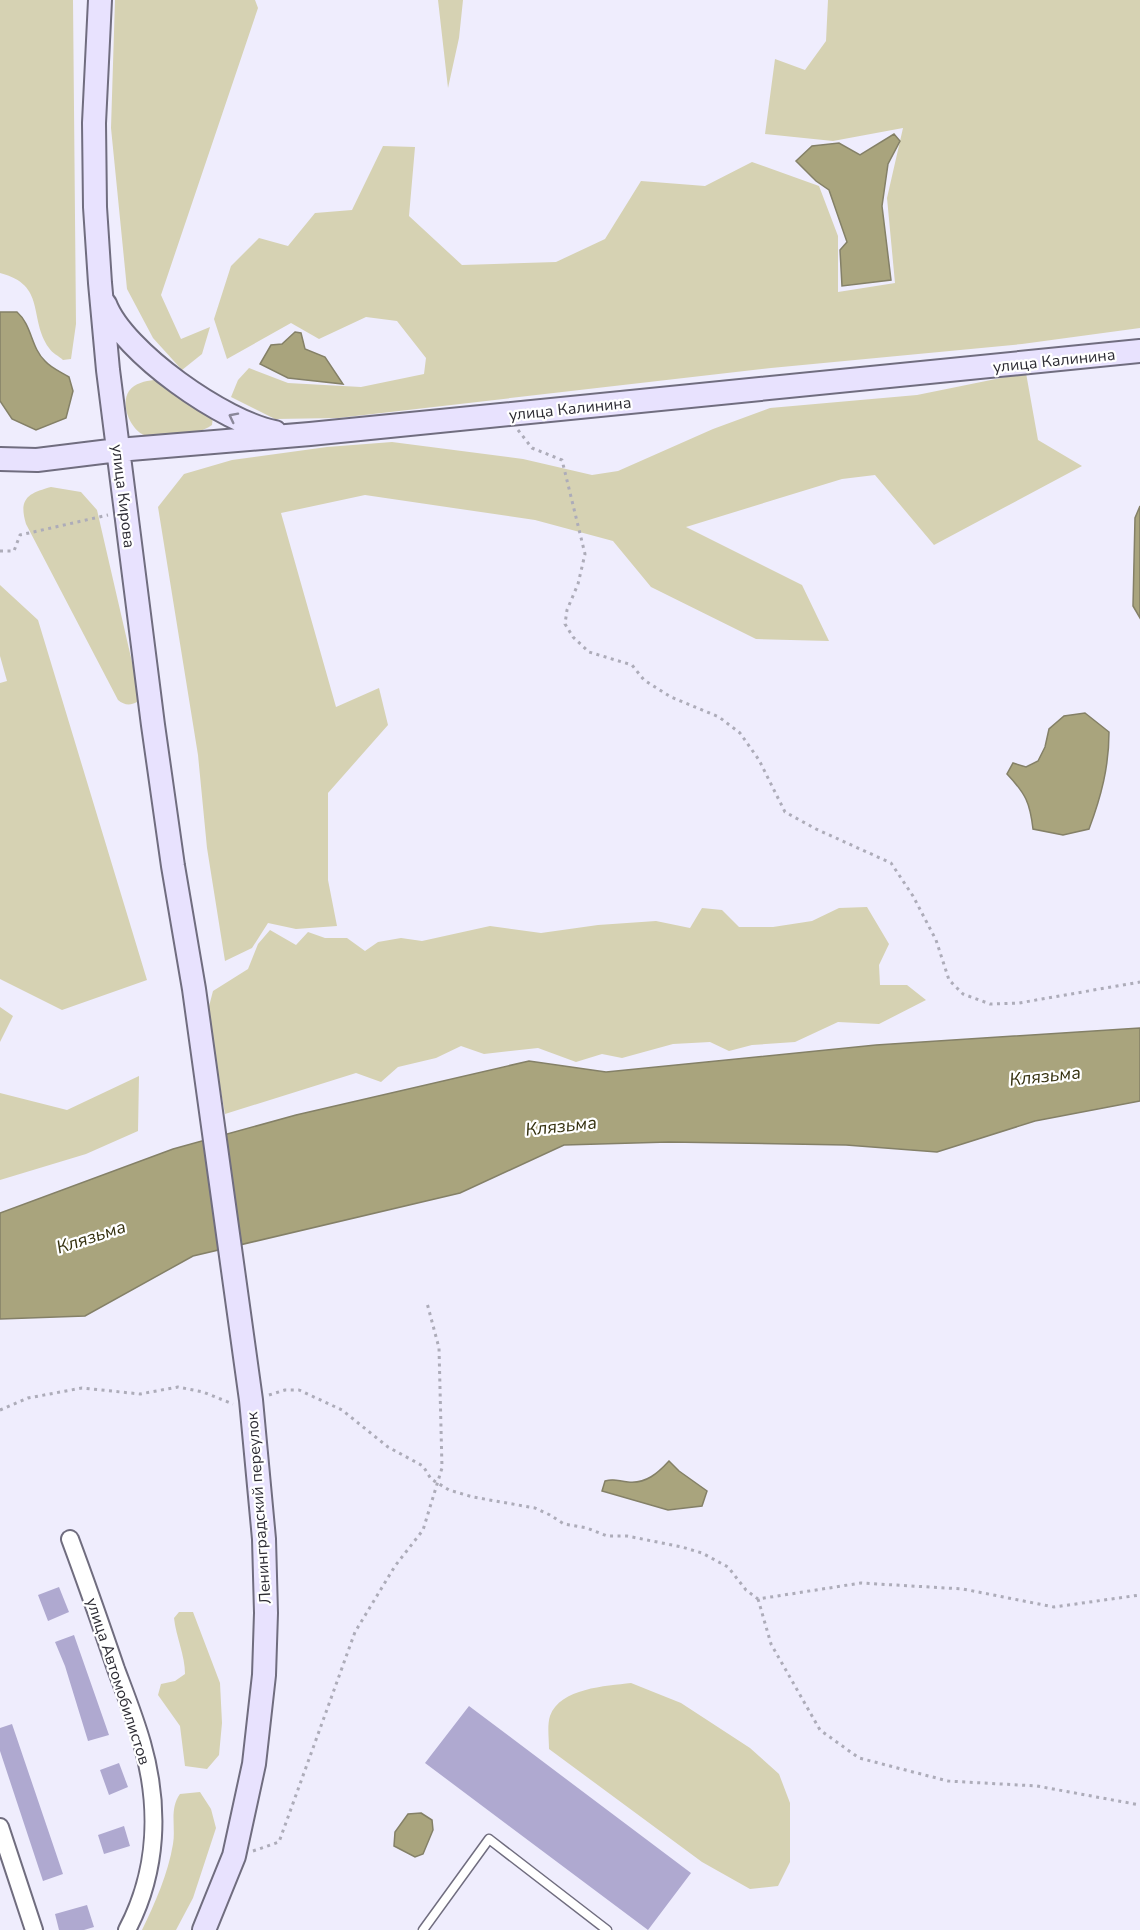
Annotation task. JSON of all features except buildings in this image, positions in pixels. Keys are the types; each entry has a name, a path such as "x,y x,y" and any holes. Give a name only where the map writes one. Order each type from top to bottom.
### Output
{"main road":[{"name":"улица Кирова","path":"100,0 94,123 95,207 100,283 118,450 163,796 194,989 250,1400"},
{"path":"100,283 102,296 112,321 133,346 164,372 236,419 272,431 309,434"},
{"name":"улица Калинина","path":"0,459 37,460 118,450 309,434 1140,351"},
{"name":"Ленинградский переулок","path":"204,1930 234,1857 245,1811 254,1764 264,1675 266,1613 264,1539 250,1400"}],"street":[{"name":"улица Автомобилистов","path":"70,1539 142,1743 152,1787 153,1841 150,1872 138,1910 127,1930"},
{"path":"0,1827 34,1930"}],"lane":[{"path":"423,1930 489,1839 607,1930"}],"path":[{"path":"513,414 516,427 532,448 562,460 585,554 578,584 567,610 566,624 573,637 588,652 632,665 644,680 671,697 719,717 740,733 759,760 786,812 816,830 891,863 913,896 936,940 950,980 963,994 990,1004 1019,1003 1140,982"},
{"path":"0,551 14,551 20,535 126,511"},
{"path":"234,1857 279,1842 355,1632 395,1566 423,1530 442,1468 439,1348 427,1303"},
{"path":"0,1410 28,1398 82,1388 140,1394 178,1387 203,1392 232,1404 285,1390 299,1390 342,1410 388,1447 423,1466 431,1479 449,1490 535,1508 564,1524 587,1528 607,1536 627,1536 682,1546 702,1553 728,1568 746,1590 758,1599 771,1644 820,1730 859,1758 948,1781 1037,1786 1140,1805"},
{"path":"758,1599 861,1583 963,1588 1054,1607 1140,1595"}],"shaded area":[{"path":"0,0 73,0 76,324 71,359 63,360 49,348 39,325 31,294 25,286 15,278 0,273"},
{"path":"115,0 255,0 258,8 161,295 181,339 210,327 202,354 182,370 153,338 127,289 111,128"},
{"path":"438,0 463,0 459,38 448,88"},
{"path":"828,0 1140,0 1140,328 1022,344 771,368 338,418 275,419 231,397 238,380 249,368 288,383 361,387 424,374 426,358 397,321 366,317 319,339 291,323 227,359 214,319 231,266 259,238 288,246 315,213 352,210 383,146 415,147 409,216 462,265 556,262 605,239 641,181 705,186 752,162 819,186 838,236 838,292 895,283 887,198 903,128 833,141 765,134 775,59 805,70 826,41"},
{"path":"1026,373 1038,440 1082,466 934,545 875,475 842,479 686,527 802,585 829,641 756,639 651,587 613,541 535,520 365,495 281,513 336,707 379,688 388,725 328,793 328,880 337,926 296,929 268,923 252,948 225,961 207,848 198,755 158,507 184,474 232,460 327,447 392,442 523,459 592,475 618,471 713,429 770,408 917,395"},
{"path":"154,380 163,382 213,416 212,425 197,431 153,437 139,432 128,416 126,396 134,386"},
{"path":"51,487 81,492 97,510 138,688 137,702 127,704 118,700 26,524 23,508 27,498 31,494"},
{"path":"0,585 38,620 147,980 62,1010 0,979 0,683 7,681 0,656"},
{"path":"867,907 889,944 879,965 880,985 907,985 926,1000 879,1024 838,1022 795,1042 752,1045 729,1051 710,1042 673,1044 622,1058 602,1054 576,1062 538,1048 484,1054 461,1046 436,1058 398,1067 381,1082 356,1073 225,1114 207,1014 213,991 248,969 258,944 270,930 296,945 308,932 325,938 347,938 365,951 378,942 401,938 422,941 490,926 541,933 598,925 656,921 690,928 702,908 722,910 739,927 773,927 812,921 839,908"},
{"path":"0,1007 13,1016 0,1042"},
{"path":"139,1076 138,1131 86,1154 0,1180 0,1093 67,1110"},
{"path":"179,1612 193,1612 220,1683 222,1723 219,1755 207,1769 185,1766 180,1726 158,1695 161,1684 175,1681 185,1674 174,1618"},
{"path":"631,1683 681,1703 750,1748 779,1774 790,1803 790,1862 778,1886 750,1889 702,1862 549,1749 550,1716 563,1699 585,1690"},
{"path":"200,1792 211,1809 216,1828 193,1898 176,1930 142,1930 168,1866 174,1838 174,1812 177,1800 180,1794"}],"water":[{"path":"894,134 900,141 888,164 882,206 891,280 842,286 840,250 847,242 829,190 816,181 796,161 812,146 839,143 860,155"},
{"path":"0,312 17,312 26,323 40,356 50,366 69,377 73,391 66,418 36,430 12,419 0,401"},
{"path":"295,332 301,333 305,349 325,357 343,384 288,378 260,364 271,345 282,344"},
{"path":"1140,506 1140,618 1133,606 1135,518"},
{"path":"1085,713 1109,732 1104,782 1089,829 1063,835 1033,829 1026,799 1007,774 1013,763 1026,767 1038,761 1045,747 1049,729 1064,716"},
{"name":"Клязьма","path":"1140,1028 1140,1101 1035,1121 937,1152 846,1145 669,1142 564,1145 460,1193 193,1256 85,1316 0,1319 0,1213 173,1149 296,1115 529,1061 606,1072 876,1045"},
{"path":"669,1461 707,1491 702,1506 668,1510 602,1491 605,1481 640,1481 656,1473"},
{"path":"421,1813 432,1820 433,1830 423,1854 415,1857 394,1846 395,1832 408,1814"}]}
